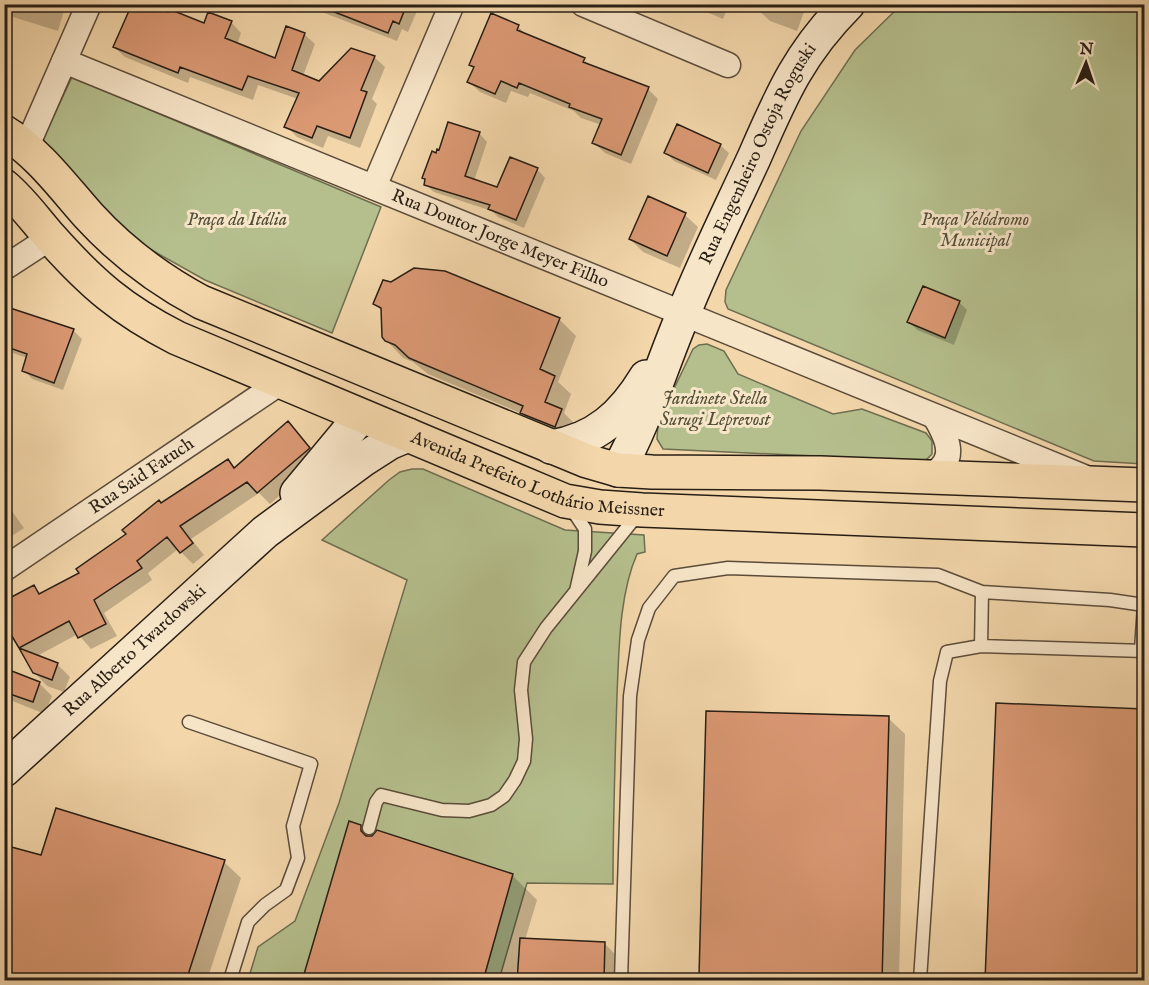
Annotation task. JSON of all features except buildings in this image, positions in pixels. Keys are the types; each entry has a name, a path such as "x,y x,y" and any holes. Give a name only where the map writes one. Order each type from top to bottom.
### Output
{"main road":[{"name":"Rua Engenheiro Ostoja Roguski","path":"618,470 631,446 683,314 794,70 823,30 848,4"},
{"name":"Avenida Prefeito Lothário Meissner","path":"15,140 58,180 113,240 147,270 177,290 201,302 587,461 618,470 652,472 820,473 1144,486"},
{"name":"Avenida Prefeito Lothário Meissner","path":"6,192 90,280 126,310 177,338 566,501 600,507 642,510 1144,530"},
{"name":"Rua Engenheiro Ostoja Roguski","path":"551,447 569,444 588,437 614,418 637,392 683,314"},
{"path":"361,416 374,403 388,397 403,394 429,396"},
{"name":"Rua Alberto Twardowski","path":"265,532 361,416"},
{"name":"Rua Alberto Twardowski","path":"4,770 265,532 370,454 408,435"},
{"path":"566,501 590,493 606,483 618,470"},
{"path":"818,517 820,473"}],"street":[{"path":"15,140 64,61 89,4"},
{"path":"374,187 452,4"},
{"path":"583,4 728,65"},
{"name":"Rua Doutor Jorge Meyer Filho","path":"64,61 1102,484"},
{"path":"4,268 50,237"},
{"name":"Rua Said Fatuch","path":"4,569 280,382"},
{"path":"926,477 936,473 945,464 949,450 946,435 935,417"}],"lane":[{"path":"566,501 585,529 585,551 575,595"},
{"path":"369,828 376,802 381,795 442,810 469,811 491,805 504,796 524,761 526,739 522,690 524,662 546,628 642,510"},
{"path":"621,981 630,696 638,640 649,608 674,576 728,568 938,575 982,592 1110,600 1144,605 1143,651 981,646 947,651 940,681 920,981"},
{"path":"981,646 982,592"},
{"path":"189,722 311,765 293,826 298,858 286,890 265,905 248,922 230,981"}],"green space":[{"name":"Praça Velódromo Municipal","path":"901,5 1144,5 1144,464 1094,461 728,309 725,302 726,290 801,131 855,50"},
{"name":"Praça da Itália","path":"72,77 381,207 332,333 205,280 148,248 123,227 41,143"},
{"name":"Jardinete Stella Surugi Leprevost","path":"707,344 724,351 738,374 833,414 862,409 926,433 932,441 932,454 921,461 663,449 657,439 658,422 693,349"},
{"path":"423,469 565,530 644,535 645,552 637,554 631,570 621,623 616,719 613,884 527,883 499,980 248,980 258,947 295,921 339,803 407,580 322,540 389,480 400,472"}]}
